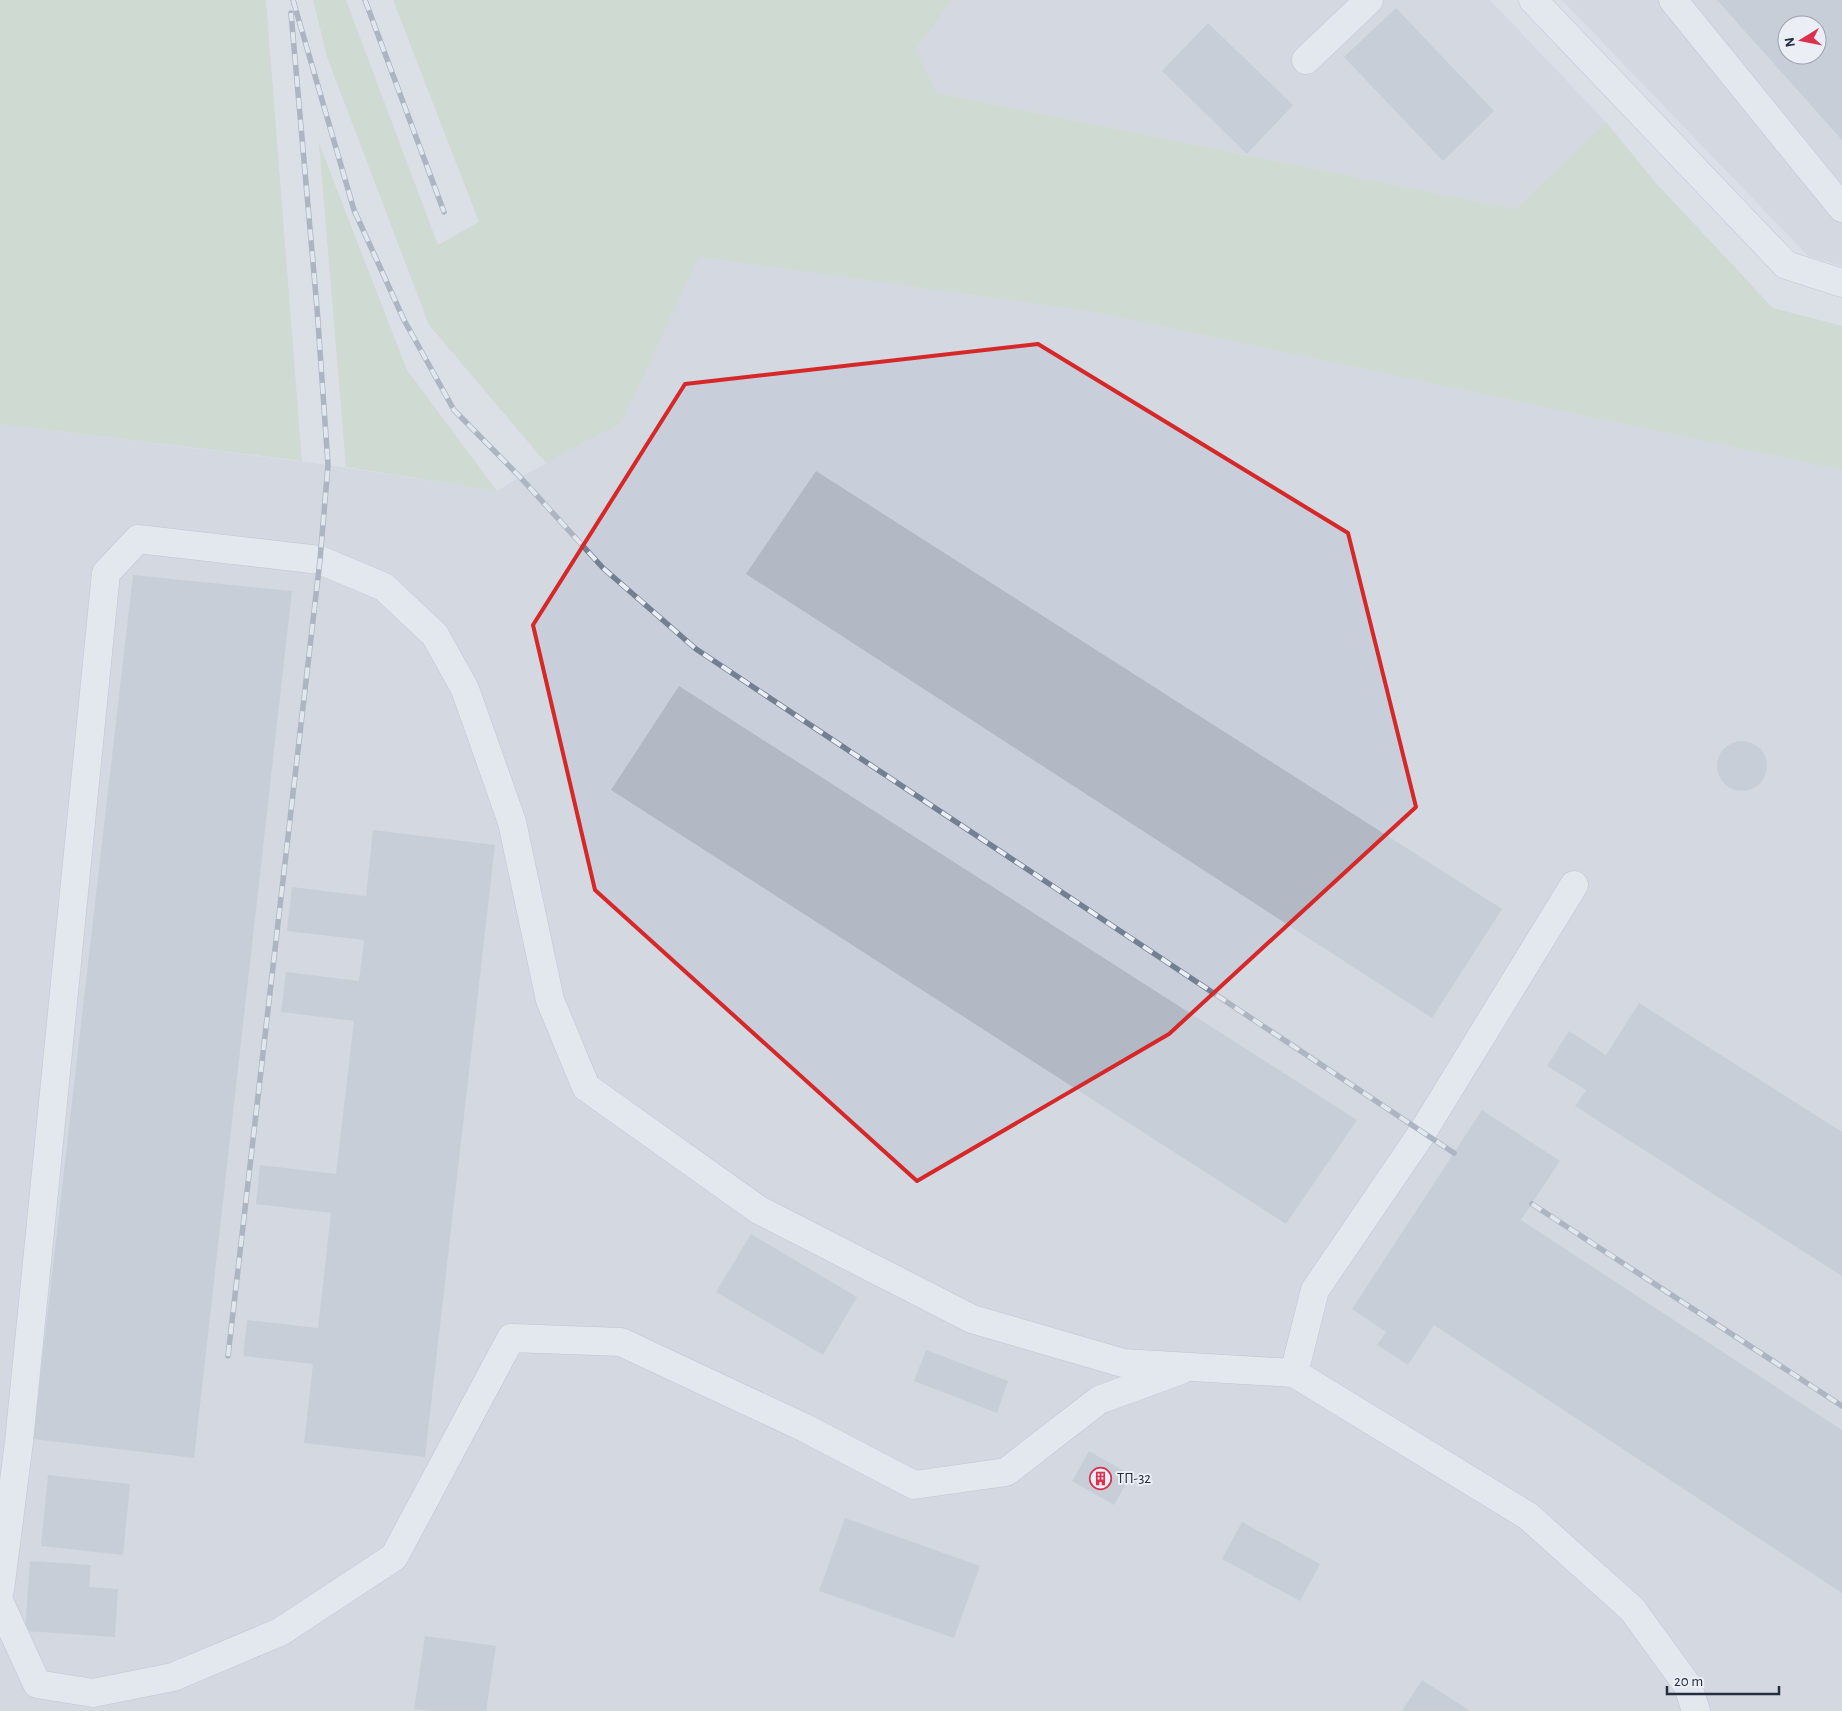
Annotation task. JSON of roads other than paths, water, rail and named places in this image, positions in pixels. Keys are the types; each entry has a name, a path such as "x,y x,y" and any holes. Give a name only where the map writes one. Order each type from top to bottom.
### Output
{"lane":[{"path":"1306,60 1369,0"},
{"path":"1533,0 1786,265 1842,283"},
{"path":"1674,0 1842,208"},
{"path":"0,1590 19,1442 106,573 138,540 320,560 384,588 435,635 465,689 512,822 550,1000 586,1087 759,1210 972,1319 1123,1363 1294,1372 1528,1516 1632,1609 1688,1686 1696,1711"},
{"path":"1294,1372 1315,1290 1422,1133 1574,885"},
{"path":"0,1603 37,1684 93,1693 173,1677 280,1632 394,1557 511,1338 621,1342 805,1428 914,1485 1006,1472 1099,1400 1191,1366"}],"railway":[{"path":"293,0 354,210 404,320 454,410 520,477 603,568 696,649 1454,1153"},
{"path":"365,0 444,212"},
{"path":"228,1356 320,560 328,465 317,308 291,13"},
{"path":"1532,1204 1842,1406"}],"place":[{"name":"ТП-32","path":"1101,1478"}]}
